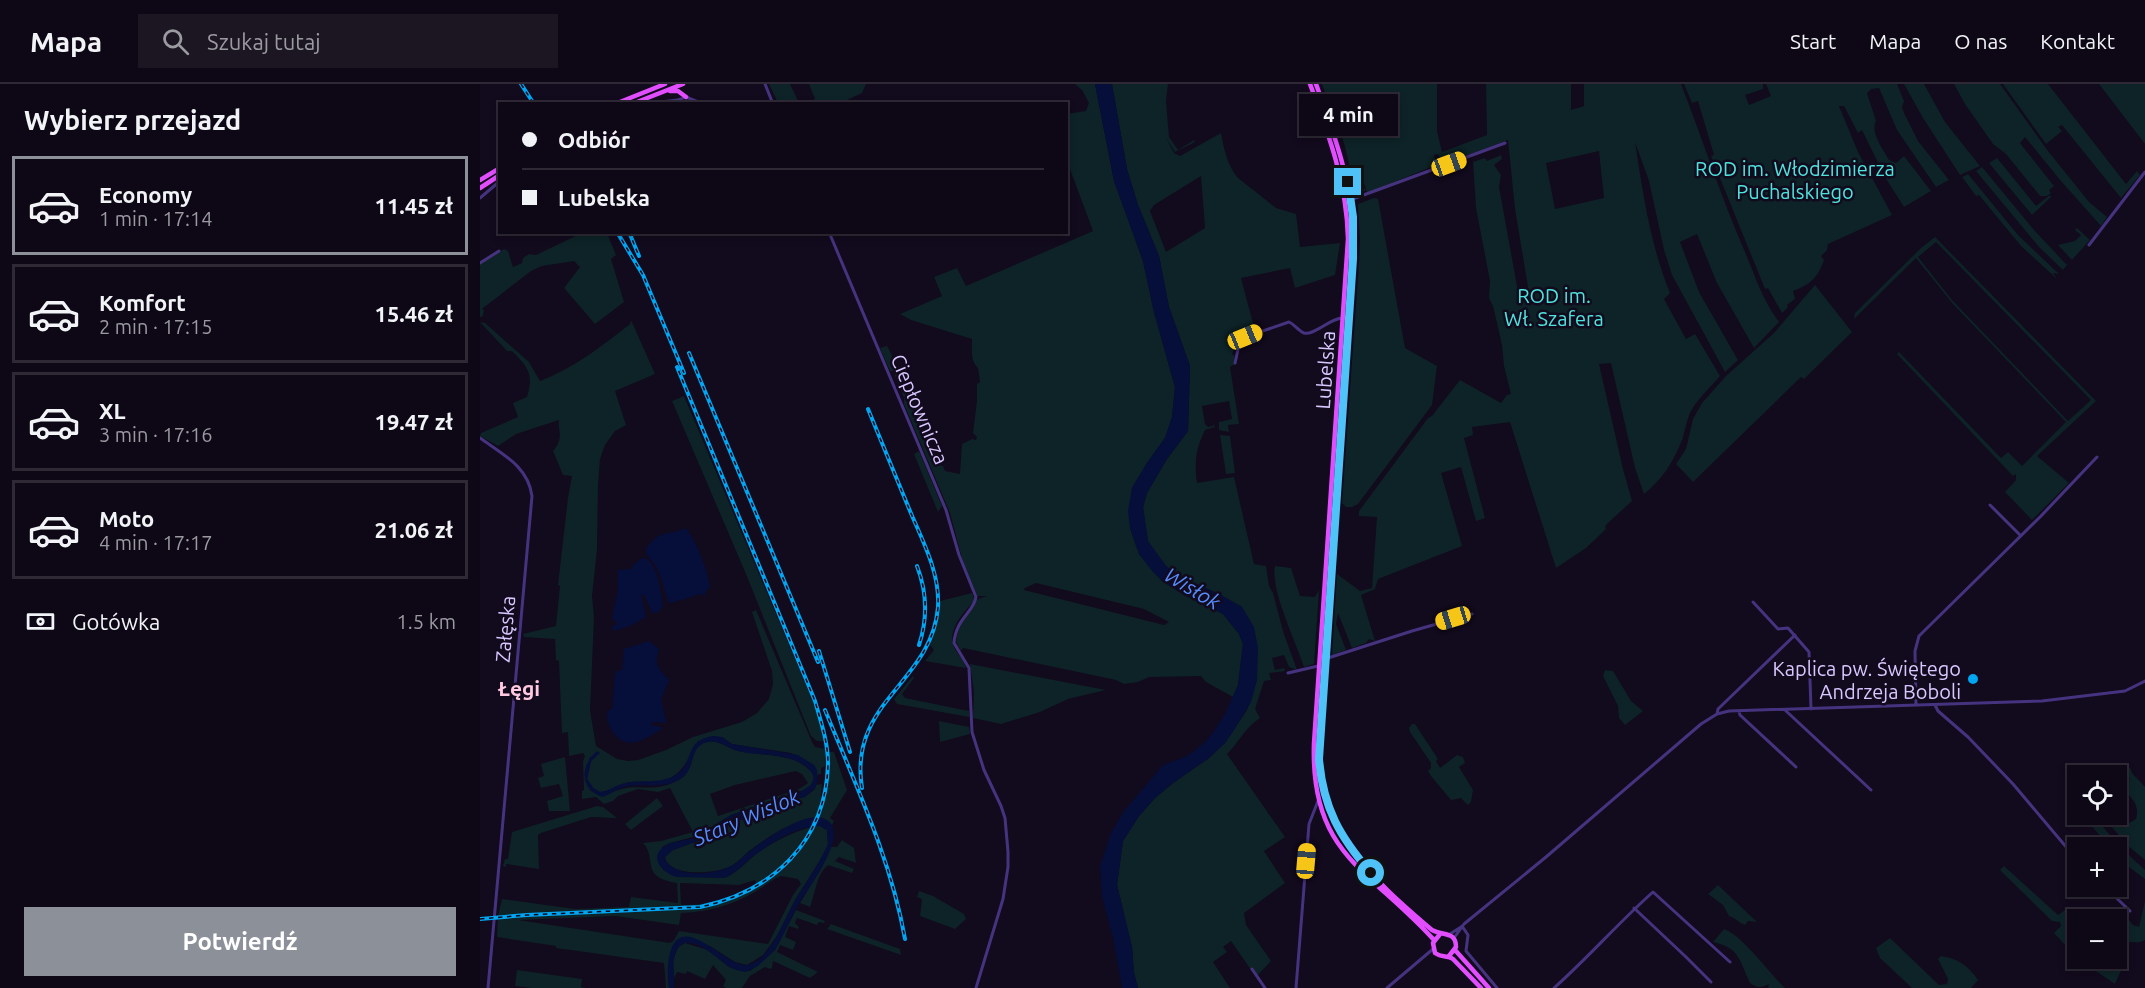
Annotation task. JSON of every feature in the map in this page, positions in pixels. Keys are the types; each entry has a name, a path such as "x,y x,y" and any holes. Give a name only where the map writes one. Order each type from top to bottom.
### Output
{"main road":[{"path":"644,92 648,84 657,87"},
{"path":"620,102 665,84"},
{"path":"637,102 683,84"},
{"name":"Lubelska","path":"1310,84 1344,164 1350,193 1348,199"},
{"name":"Lubelska","path":"1316,84 1348,199 1354,246 1346,318 1321,662"},
{"path":"664,91 676,90 686,97"},
{"path":"481,178 498,169"},
{"path":"480,188 498,176"},
{"path":"1321,662 1313,760 1318,801 1323,814 1332,835 1344,853 1371,882 1434,940"},
{"path":"1321,662 1320,776 1329,811 1350,848 1380,882 1428,926 1440,934 1452,936 1457,944 1449,956 1442,957 1434,951 1434,940 1440,934"},
{"path":"1344,853 1350,853 1350,848"},
{"path":"1455,950 1489,988"},
{"path":"1449,956 1481,988"}],"street":[{"path":"765,84 772,102"},
{"path":"654,102 686,97 698,102"},
{"path":"1348,199 1505,143"},
{"path":"2089,245 2145,172"},
{"path":"480,198 498,183"},
{"path":"1350,193 1363,190"},
{"name":"Ciepłownicza","path":"830,234 946,510 976,601 957,626 954,643 969,668 972,732 984,770 1005,818 1008,867 1002,906 976,988"},
{"path":"480,263 499,251"},
{"path":"1235,363 1239,345 1245,337 1289,322 1303,333 1310,334 1336,318 1346,318"},
{"name":"Załęska","path":"480,438 520,468 529,483 532,496 488,988"},
{"path":"1916,705 1915,651 1919,636 2097,457"},
{"path":"1990,505 2020,536"},
{"path":"1753,602 1778,629 1788,628 1809,652 1811,709"},
{"path":"1288,673 1453,618 1472,614"},
{"path":"1717,714 1718,709 1795,635"},
{"path":"1452,936 1701,724 1717,714 1739,711 2068,699 2125,691 2145,681"},
{"path":"1935,705 1936,709 1968,737 2013,784 2067,848"},
{"path":"1785,710 1871,790"},
{"path":"1739,711 1740,715 1796,767"},
{"path":"1296,988 1309,824 1318,801"},
{"path":"1315,812 1323,814"},
{"path":"1554,988 1653,892 1730,963"},
{"path":"2115,897 2130,911"},
{"path":"1634,908 1711,982"},
{"path":"1462,926 1468,934 1466,951 1497,988"},
{"path":"1387,988 1434,951"},
{"path":"1252,969 1265,988"}],"green space":[{"path":"769,84 790,84 799,102 778,102"},
{"path":"809,84 866,84 862,93 843,102 808,102 815,99"},
{"path":"1075,84 1095,84 1114,181 1143,261 1154,312 1175,387 1172,417 1165,438 1132,488 1130,528 1139,554 1162,581 1223,614 1239,634 1243,644 1238,685 1233,697 1206,682 1201,676 1149,677 1138,682 1124,684 1116,680 963,648 961,651 956,642 959,625 978,599 987,596 977,596 963,562 950,513 904,404 904,398 893,371 890,371 880,348 887,346 890,352 906,389 919,411 917,415 938,465 943,466 945,471 960,474 962,444 972,439 976,440 977,437 973,433 977,384 980,382 978,368 973,358 972,339 911,320 900,314 942,296 934,277 957,268 966,286 1093,231 1068,164 1068,114 1086,111 1089,103 1082,90","holes":["1036,583 1144,609 1169,622 1164,625 1024,590"]},
{"path":"1112,84 1168,84 1166,101 1169,137 1178,150 1194,140 1195,142 1175,152 1166,138 1174,153 1180,156 1221,133 1229,162 1238,178 1276,208 1296,214 1300,247 1340,243 1335,275 1295,288 1290,268 1241,278 1254,327 1240,335 1232,354 1235,364 1230,367 1239,424 1228,425 1229,432 1219,430 1219,422 1232,419 1229,401 1202,406 1205,424 1208,427 1213,424 1215,427 1205,430 1198,449 1197,483 1234,477 1254,564 1266,566 1269,586 1297,670 1289,667 1284,655 1272,658 1275,670 1284,668 1285,671 1269,673 1271,680 1264,681 1255,709 1260,718 1227,754 1285,837 1264,851 1285,883 1244,913 1246,925 1271,961 1256,977 1231,941 1223,947 1227,952 1213,962 1230,988 1138,988 1132,947 1117,885 1123,841 1139,816 1155,798 1209,758 1225,743 1247,710 1257,680 1242,607 1179,576 1166,566 1148,542 1143,507 1147,493 1167,459 1188,431 1190,366 1169,307 1159,256 1138,205 1127,169","holes":["1201,176 1205,228 1166,252 1150,211 1154,205"]},
{"name":"ROD im. Wł. Szafera","path":"1322,84 1437,84 1437,131 1442,152 1487,135 1486,84 1571,84 1571,110 1584,106 1584,84 1681,84 1756,279 1768,306 1779,322 1754,348 1717,283 1697,234 1680,242 1699,292 1738,360 1725,372 1672,275 1664,250 1649,181 1635,142 1652,237 1670,293 1664,299 1686,339 1695,334 1720,376 1690,413 1682,440 1671,463 1656,483 1644,494 1635,468 1611,363 1599,364 1632,501 1605,526 1606,529 1586,548 1556,568 1510,422 1472,427 1473,435 1464,438 1485,518 1476,521 1461,467 1441,473 1462,546 1378,579 1375,589 1361,595 1375,641 1369,639 1366,643 1352,648 1338,613 1336,624 1346,650 1332,655 1337,574 1360,591 1372,588 1377,517 1359,516 1359,511 1428,418 1460,380 1501,403 1507,395 1511,394 1504,366 1502,345 1489,298 1490,281 1476,208 1473,162 1485,158 1487,161 1501,155 1502,159 1494,165 1501,175 1499,187 1519,297 1529,293 1515,209 1508,140 1447,163 1441,160 1438,154 1434,155 1436,165 1367,193 1364,183 1356,185 1353,180 1344,143","holes":["1599,151 1604,198 1555,209 1546,163"]},
{"name":"ROD im. Włodzimierza Puchalskiego","path":"1684,84 1763,84 1763,89 1745,95 1749,105 1771,96 1766,84 1897,84 1904,101 1902,107 1904,113 1918,141 1949,180 1936,187 1897,130 1879,88 1871,89 1867,93 1876,121 1876,136 1889,160 1896,163 1904,156 1931,191 1904,207 1885,177 1862,130 1858,133 1844,106 1839,106 1858,152 1892,215 1828,244 1827,250 1821,256 1824,260 1819,272 1809,283 1793,291 1795,299 1782,313 1768,288 1765,289 1711,156 1714,155 1698,101 1692,103"},
{"path":"1904,84 1924,84 1945,122 1980,166 1960,175"},
{"path":"1954,84 2000,84 2048,151 2089,202 2107,217 2101,226 2025,137 2020,143 2054,186 2049,190 2051,193 2047,196 2040,196 2006,154 1993,144"},
{"path":"2003,84 2048,84 2126,184 2137,171 2140,175 2121,198 2062,125 2058,127 2062,131 2046,144"},
{"path":"2099,84 2145,84 2145,144"},
{"path":"1997,158 2036,206 2050,195 2051,197 2032,215 1989,163"},
{"path":"1982,167 2034,230 2067,265 2063,270 2039,247 1976,171"},
{"path":"1968,174 2018,235 2059,274 2053,273 2057,279 2021,246 1979,195 1976,196 1962,177"},
{"path":"1374,198 1378,199 1405,348 1437,366 1432,405 1358,504 1346,507 1342,503 1359,264 1358,204"},
{"path":"2077,228 2090,240 2072,260 2058,245 2075,241 2081,235 2075,230"},
{"path":"580,234 607,234 616,255 611,259 624,302 595,324 564,288 580,267 574,261 542,266 531,271 482,309 484,310 483,316 480,317 480,264 504,249 508,251 513,267 522,263 523,258 529,254 536,255"},
{"path":"1935,237 2096,401 2037,456 2069,483 2032,520 2005,492 2016,480 2016,474 2013,476 1897,354 1899,352 2001,458 2008,452 2022,466 2066,422 1953,304 1916,258 1854,319 1855,313","holes":["1936,242 2091,400 2068,421 1952,300 1918,257"]},
{"path":"1815,285 1852,332 1804,379 1801,377 1693,482 1676,464 1686,449 1693,419 1702,403 1726,376 1774,333"},
{"path":"631,320 655,374 615,391 626,425 615,431 605,445 600,459 597,549 592,596 594,617 590,711 596,746 617,759 638,760 693,737 742,722 757,713 769,699 773,684 772,671 752,612 756,610 812,742 815,747 825,749 826,766 821,768 821,774 817,775 814,765 791,753 732,744 722,737 698,741 682,768 671,777 656,782 627,783 600,792 593,788 587,779 591,761 595,757 590,757 585,779 591,791 607,795 625,788 670,784 685,774 698,747 708,741 739,751 794,760 813,773 814,781 802,791 731,815 697,836 662,847 663,870 724,878 768,846 811,827 789,858 776,870 763,881 732,897 694,906 498,916 502,899 575,909 629,907 631,897 678,903 677,883 665,880 653,872 647,849 643,843 661,841 693,832 670,788 658,792 638,789 604,804 596,797 582,799 585,756 583,753 569,756 568,732 562,733 559,661 556,660 555,639 524,637 523,634 556,626 560,586 558,585 572,476 563,475 553,451 560,438 559,420 516,434 498,446 480,436 481,433 518,417 513,403 527,397 530,377 526,367 512,351 507,351 480,322 485,323 529,362 540,381 577,363 630,324","holes":["796,771 802,774 808,783 799,789 718,816 710,794 735,785","755,880 756,884 729,897 701,904 681,905 680,883 739,885"]},
{"path":"684,396 818,714 824,741 817,741 811,736 746,574 672,401"},
{"path":"1220,435 1230,436 1235,473 1226,474"},
{"path":"919,451 942,506 938,512 914,454"},
{"path":"1275,566 1291,568 1300,596 1315,597 1319,590 1314,664 1304,667 1280,602 1274,576"},
{"path":"972,593 975,600 958,621 952,640 966,668 925,661 934,650 930,645 937,623 940,601"},
{"path":"970,664 1106,690 1068,699 1040,712 1001,724 973,718 974,692"},
{"path":"1605,670 1613,671 1631,701 1643,711 1625,725 1619,718 1618,706 1603,676"},
{"path":"913,676 914,678 902,694 905,698 969,711 969,717 897,704 894,699"},
{"path":"939,721 969,727 970,734 940,742"},
{"path":"1415,724 1438,759 1436,761 1440,768 1457,755 1463,757 1465,763 1459,767 1473,790 1471,802 1468,805 1461,798 1451,800 1431,776 1428,771 1431,763 1410,732 1409,728"},
{"path":"828,752 834,752 847,790 830,818 834,821 832,825 820,817 828,777"},
{"path":"565,757 570,811 549,811 547,801 563,796 559,784 541,788 538,778 544,776 541,764"},
{"path":"2127,767 2145,787 2145,860 2127,845 2127,837 2120,837 2110,825 2124,826 2136,819 2136,807 2127,792 2127,782 2130,779"},
{"path":"822,784 816,818 798,822 781,830 731,866 715,871 694,872 674,868 668,863 665,856 673,850 709,837 736,821 754,816 784,802 805,797 815,789 816,785"},
{"path":"657,798 663,806 631,830 625,824"},
{"path":"597,806 603,807 617,818 591,817 541,833 538,835 539,869 506,864 506,867 503,866 505,859 508,859 512,832"},
{"path":"2091,825 2101,825 2112,837 2101,837"},
{"path":"814,826 827,830 828,844 824,854 795,900 777,936 763,955 747,965 735,962 710,946 677,940 668,970 669,988 666,988 664,963 497,937 498,918 694,909 713,906 749,893 765,883 794,858","holes":["781,876 798,879 801,884 768,944 679,931 670,943 518,920 615,916 679,925 681,913 709,910 727,905 744,898"]},
{"path":"842,840 854,848 856,863 839,857 835,861 854,869 852,873 828,865 819,879 810,907 800,903 822,867 830,847 837,847"},
{"path":"2127,853 2145,870 2145,879 2129,867"},
{"path":"2004,866 2058,915 2065,910 2067,912 2067,947 2054,933 2061,926 2060,922 2052,921 2000,870"},
{"path":"1718,885 1757,922 1748,921 1745,925 1729,916 1723,905 1708,894"},
{"path":"919,891 933,896 964,914 966,919 955,929 920,916 922,899 917,897"},
{"path":"2145,901 2145,940 2127,942 2127,917 2133,925 2139,927"},
{"path":"796,910 825,921 817,925 797,918 795,923 798,929 789,926 785,937 796,942 793,950 780,945 777,952 818,972 810,978 773,961 772,968 765,967 750,976 742,988 723,986 726,980 713,965 705,979 687,971 686,974 677,972 674,978 673,960 678,947 685,943 708,950 729,967 750,971 775,950"},
{"path":"831,924 900,949 901,955 827,929"},
{"path":"1724,929 1739,939 1785,988 1768,988 1769,984 1757,987 1750,983 1738,956 1729,948 1713,942"},
{"path":"1890,938 1939,985 1947,984 1948,979 1938,959 1941,956 1962,964 1978,980 1971,988 1912,988 1880,958 1876,948"},
{"path":"2093,969 2122,969 2115,984"},
{"path":"517,970 582,979 581,987 586,988 515,986"}],"water":[{"name":"Wisłok","path":"1095,84 1112,84 1127,169 1138,205 1159,256 1169,307 1190,366 1188,431 1167,459 1147,493 1143,507 1148,541 1166,566 1179,576 1242,607 1254,627 1258,648 1257,680 1251,702 1225,743 1209,758 1155,798 1139,816 1123,841 1117,885 1132,947 1138,988 1122,988 1113,938 1102,897 1100,866 1111,833 1124,811 1163,765 1185,757 1206,741 1225,714 1238,685 1243,644 1239,634 1223,614 1186,596 1162,581 1153,572 1139,554 1130,528 1128,511 1132,488 1165,438 1172,417 1175,387 1154,312 1143,261 1114,181"},
{"path":"685,528 701,556 710,587 705,596 700,594 672,603 668,602 658,571 646,550 658,536"},
{"path":"642,558 648,559 655,569 663,607 657,613 652,613 644,595 641,595 646,617 630,626 613,631 612,626 618,624 612,618 618,590 618,570 631,569"},
{"path":"649,641 659,649 658,666 669,680 661,700 666,723 652,722 651,725 662,727 661,730 642,740 623,741 614,734 607,717 607,711 612,709 616,671 622,670 624,649"},
{"name":"Stary Wislok","path":"713,736 722,737 732,744 798,755 814,765 818,781 815,788 805,797 784,802 754,816 736,821 709,837 673,850 665,857 670,866 695,873 722,870 735,864 779,831 808,818 821,818 828,821 833,827 834,836 826,859 799,903 775,950 758,966 746,972 737,970 698,945 683,944 674,959 674,988 669,988 669,957 672,947 679,938 687,936 697,939 740,964 748,965 764,955 828,844 827,830 820,826 803,829 770,845 724,878 677,877 660,866 658,853 666,845 697,837 732,815 802,791 811,785 814,777 808,769 800,763 780,756 747,753 712,741 698,747 686,774 676,782 628,786 603,797 595,794 586,783 587,763 597,751 600,753 591,761 587,779 593,788 603,792 629,782 670,778 686,764 697,742"}],"railway":[{"path":"521,84 533,102"},
{"path":"618,234 643,275 684,373"},
{"path":"630,234 639,256"},
{"path":"689,353 818,662"},
{"path":"480,919 700,907 726,900 772,876 806,840 817,817 825,792 828,756 815,701 677,367"},
{"path":"862,788 861,758 867,734 878,713 922,655 932,633 938,607 938,594 930,558 868,409"},
{"path":"917,566 923,586 925,605 924,625 919,645"},
{"path":"819,651 850,752"},
{"path":"825,710 882,851 905,939"}],"place":[{"name":"Kaplica pw. Świętego Andrzeja Boboli","path":"1973,679"}],"district":[{"name":"Łęgi","path":"519,688"}],"route":[{"path":"1348,182 1352,200 1353,259 1319,759 1322,786 1329,811 1350,848 1371,873"}]}
